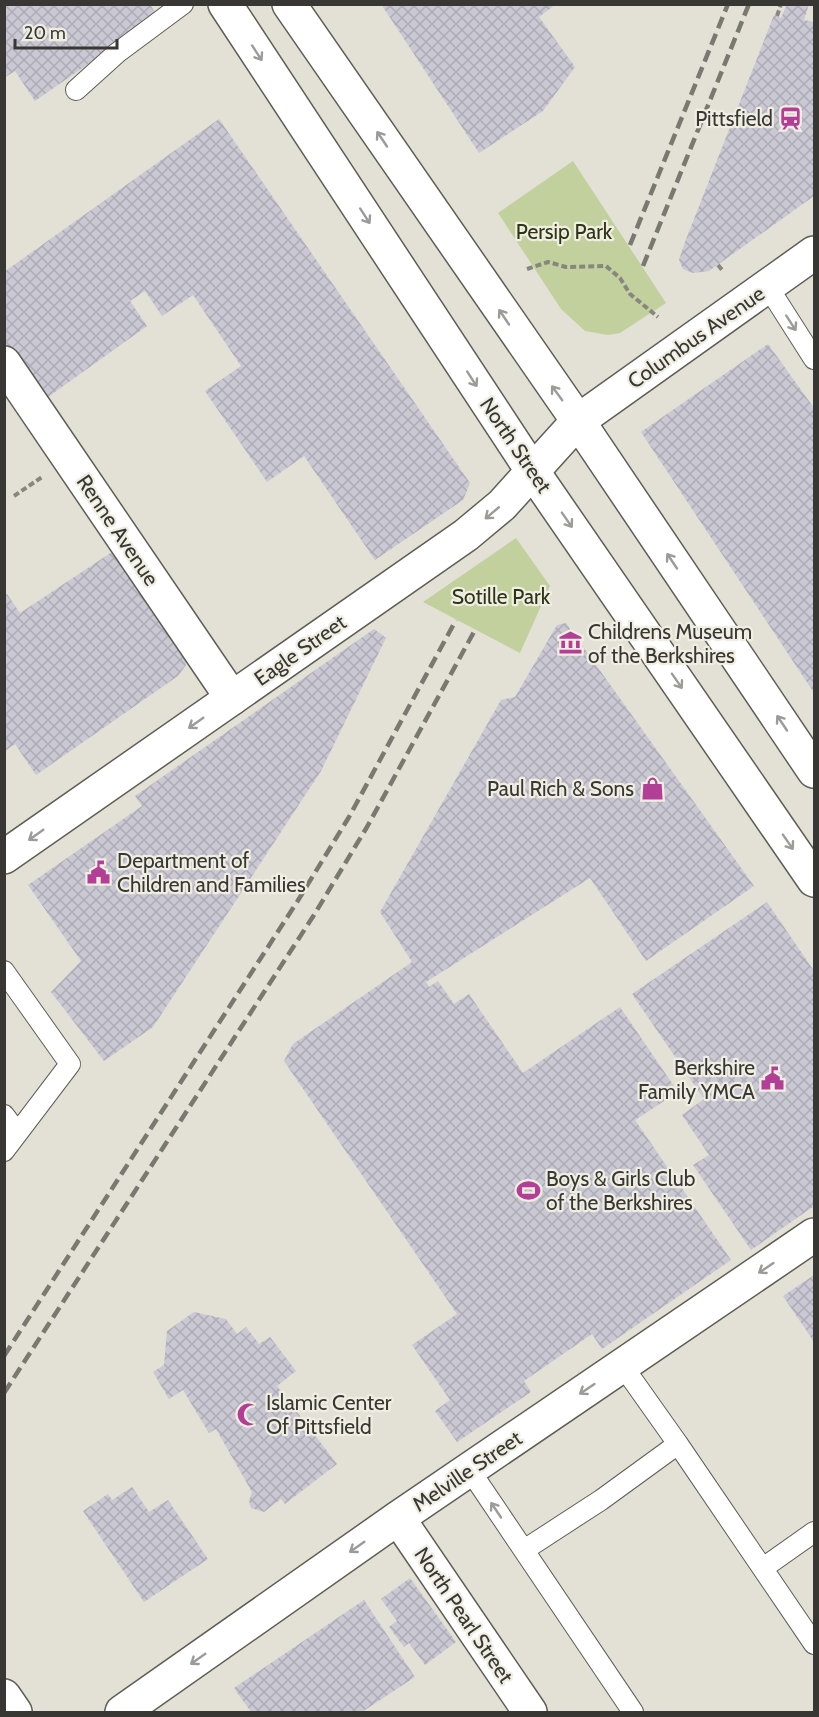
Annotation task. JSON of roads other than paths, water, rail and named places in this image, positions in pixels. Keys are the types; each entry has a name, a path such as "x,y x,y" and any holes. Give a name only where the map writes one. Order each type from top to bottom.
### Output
{"street":[{"name":"North Street","path":"225,4 533,472 812,872"},
{"path":"289,4 578,421 814,771"},
{"name":"Columbus Avenue","path":"578,421 814,253"},
{"name":"Renne Avenue","path":"4,363 232,698"},
{"name":"Eagle Street","path":"4,857 466,535 502,505 578,421"},
{"name":"Melville Street","path":"122,1713 398,1518 814,1235"},
{"name":"North Pearl Street","path":"398,1518 530,1713"},
{"path":"4,1696 15,1713"}],"lane":[{"path":"76,90 117,53 183,4"},
{"path":"768,286 814,359"},
{"path":"4,971 70,1064 4,1151"},
{"path":"4,1115 17,1132"},
{"path":"622,1365 814,1644"},
{"path":"524,1550 600,1500 678,1444"},
{"path":"469,1469 633,1713"},
{"path":"763,1568 814,1532"}],"railway":[{"path":"630,245 728,4"},
{"path":"643,266 749,4"},
{"path":"4,1356 297,902 349,817 456,620"},
{"path":"4,1393 314,915 367,827 475,630"}],"place":[{"name":"Pittsfield","path":"791,118"},
{"name":"Childrens Museum of the Berkshires","path":"570,643"},
{"name":"Paul Rich & Sons","path":"652,788"},
{"name":"Department of Children and Families","path":"99,872"},
{"name":"Berkshire Family YMCA","path":"773,1079"},
{"name":"Boys & Girls Club of the Berkshires","path":"528,1190"},
{"name":"Islamic Center Of Pittsfield","path":"248,1414"}],"park label":[{"name":"Persip Park","path":"564,231"},
{"name":"Sotille Park","path":"501,596"}]}
